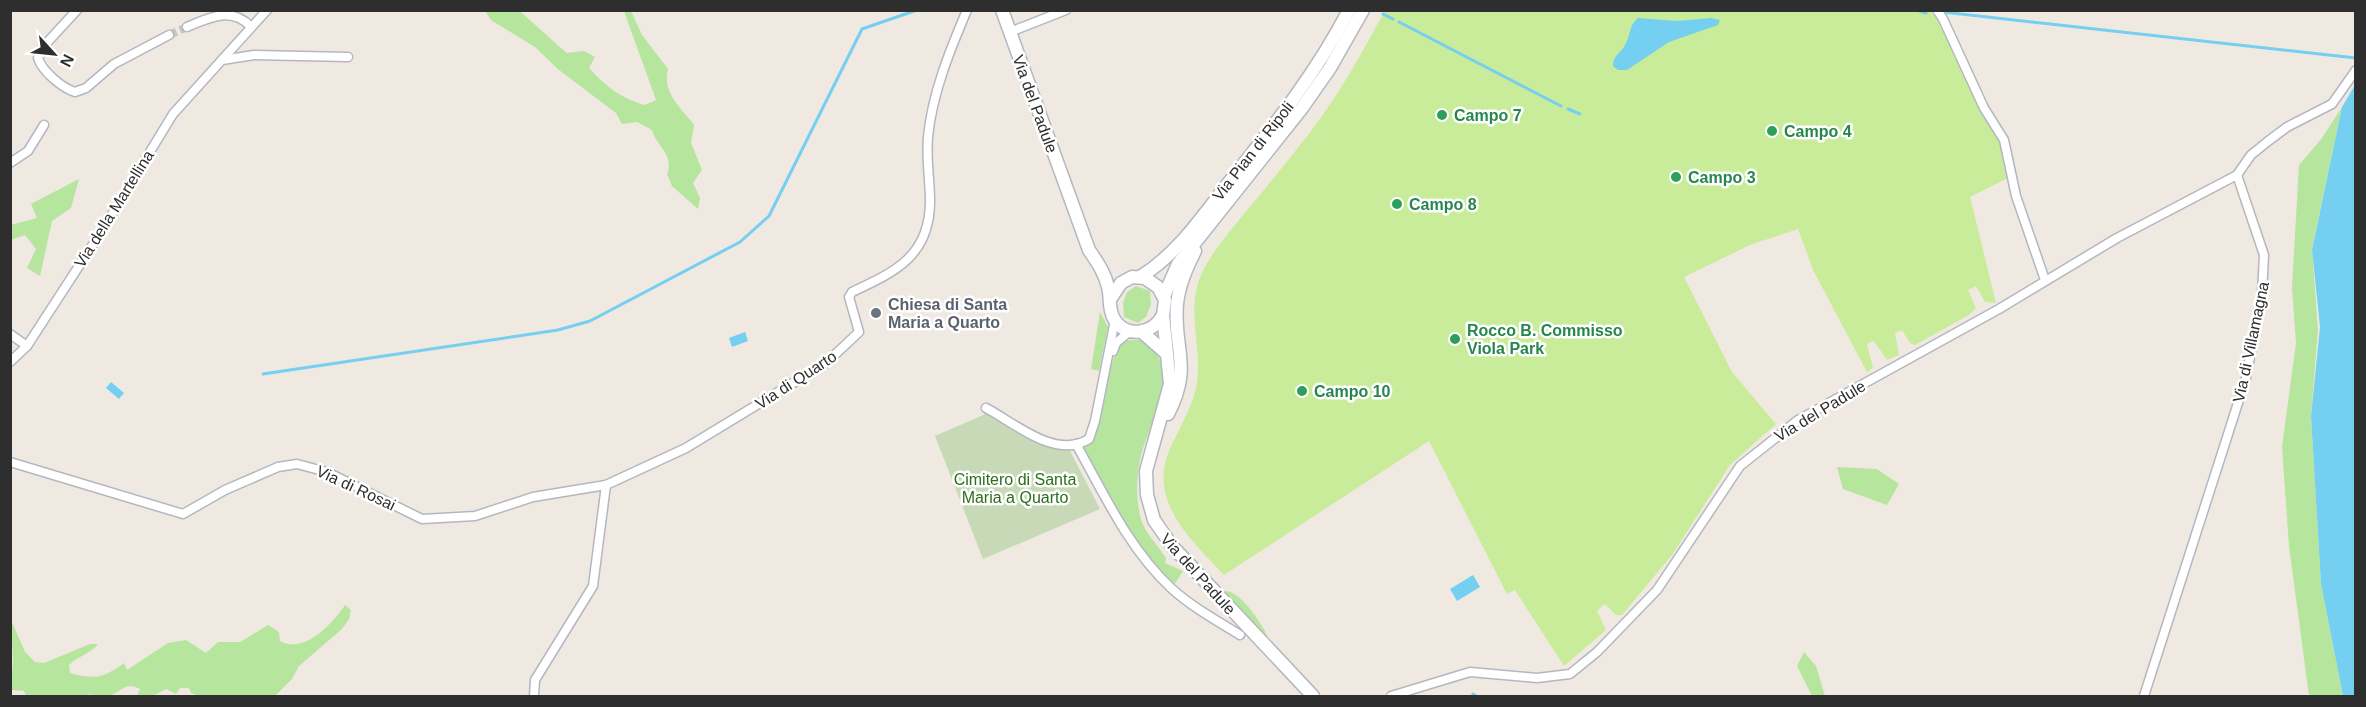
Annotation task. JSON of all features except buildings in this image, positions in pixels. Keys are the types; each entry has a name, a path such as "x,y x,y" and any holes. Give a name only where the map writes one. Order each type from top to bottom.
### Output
{"main road":[{"name":"Via del Padule","path":"1002,10 1089,250 1098,263 1111,297 1110,307 1115,320"},
{"name":"Via Pian di Ripoli","path":"1140,277 1170,256 1244,163 1310,77 1349,10"},
{"name":"Via Pian di Ripoli","path":"1164,296 1178,264 1302,108 1330,68 1363,10"},
{"name":"Via Pian di Ripoli","path":"1156,432 1172,406 1180,385 1183,365 1177,313 1178,296 1184,274 1204,233"},
{"name":"Via del Padule","path":"1098,263 1124,280"},
{"path":"1111,297 1114,289 1124,280 1140,277 1155,283 1164,296"},
{"name":"Via del Padule","path":"1164,296 1163,315 1170,384 1148,458 1146,478 1150,509 1158,529 1313,696"},
{"name":"Via del Padule","path":"1136,331 1155,326 1163,315"},
{"path":"1115,320 1156,341 1168,354"}],"street":[{"path":"77,10 43,47 38,58 43,68 71,90 86,88 114,64 169,35"},
{"name":"Via della Martellina","path":"10,362 27,346 103,229 172,114 267,10"},
{"name":"Via di Quarto","path":"606,485 615,483 686,448 826,363 859,332 849,297 852,292 902,267 912,256 925,230 930,204 928,138 932,111 954,40 967,10"},
{"path":"1010,32 1066,10"},
{"path":"1937,10 1984,108 2004,140 2016,196 2045,280"},
{"path":"187,27 209,17 228,15 242,19 251,27"},
{"path":"222,60 254,55 348,57"},
{"path":"2237,175 2251,156 2267,141 2332,104 2355,70"},
{"path":"10,163 28,151 44,125"},
{"name":"Via del Padule","path":"1390,696 1470,672 1538,678 1570,674 1598,652 1657,590 1728,483 1748,459 1798,420 1999,309 2117,238 2237,175"},
{"name":"Via di Villamagna","path":"2144,696 2246,378 2262,294 2264,255 2237,175"},
{"name":"Via del Padule","path":"1115,320 1091,435 1075,444 1134,546 1176,592 1240,635"},
{"name":"Via del Padule","path":"1106,368 1115,345 1136,331"},
{"path":"10,334 27,346"},
{"path":"986,408 1048,443 1075,444"},
{"name":"Via di Rosai","path":"10,462 183,514 225,490 278,468 297,464 327,472 422,519 475,516 533,497 606,485"},
{"path":"534,696 535,680 593,586 606,485"}],"green space":[{"path":"506,9 519,11 567,53 584,51 595,57 589,68 601,80 621,95 645,105 656,100 624,11 631,11 642,35 668,69 668,85 673,99 694,125 691,143 702,170 693,183 700,198 698,209 672,186 667,174 669,161 652,130 637,122 622,124 616,113 559,70 535,47 491,20 485,11"},
{"name":"Rocco B. Commisso Viola Park","path":"1385,11 1930,11 1942,26 1978,105 2001,142 2008,178 1970,197 1996,303 1985,302 1976,286 1968,290 1976,308 1969,315 1915,345 1910,343 1902,330 1895,333 1899,355 1887,360 1874,341 1867,344 1873,368 1867,372 1813,270 1798,229 1750,245 1684,277 1732,372 1776,424 1730,465 1672,555 1622,615 1616,615 1605,604 1597,611 1606,630 1564,666 1515,590 1507,594 1429,441 1224,575 1187,534 1169,504 1164,487 1164,470 1169,451 1188,412 1196,388 1198,360 1194,317 1201,275 1223,240 1322,117"},
{"path":"2342,107 2312,249 2318,330 2311,416 2321,584 2343,696 2309,696 2289,546 2282,447 2296,343 2292,288 2299,165 2322,138"},
{"path":"79,179 71,208 52,221 40,276 27,268 36,249 25,235 11,240 11,225 37,218 31,204"},
{"path":"1136,286 1150,291 1151,304 1146,317 1138,323 1124,317 1123,303 1127,292"},
{"path":"1100,312 1108,327 1099,371 1091,369"},
{"path":"1130,340 1146,340 1157,354 1162,368 1161,398 1144,444 1137,482 1137,497 1143,524 1166,558 1165,563 1183,571 1174,585 1137,544 1081,449 1092,438 1098,424 1114,358 1120,347"},
{"name":"Cimitero di Santa Maria a Quarto","path":"990,412 1068,447 1100,509 983,559 935,436"},
{"path":"1837,467 1877,469 1899,484 1887,505 1843,489"},
{"path":"1226,591 1246,604 1264,629 1270,643 1223,594"},
{"path":"345,605 351,610 349,619 342,629 299,666 292,679 275,696 199,696 191,693 189,688 180,688 176,694 166,689 153,696 137,696 140,689 130,686 105,697 90,694 86,696 26,696 24,691 11,690 13,660 11,620 25,652 35,662 44,663 90,644 98,644 69,665 70,673 93,677 105,675 124,663 127,670 168,643 186,640 206,653 218,642 240,642 268,625 279,632 280,641 299,644 317,635"},
{"path":"1804,652 1816,666 1825,696 1812,696 1797,666"}],"water":[{"path":"1638,18 1677,21 1711,18 1720,20 1718,25 1669,42 1627,70 1618,70 1613,66 1614,59 1625,45"},
{"path":"2355,85 2356,696 2343,696 2321,584 2311,416 2320,327 2312,250 2342,107"},
{"path":"745,332 748,341 732,347 729,338"},
{"path":"111,382 124,393 119,399 106,388"},
{"path":"1473,575 1480,587 1457,601 1450,589"}],"waterway":[{"path":"263,374 558,330 590,321 740,242 769,216 862,29 917,10"},
{"path":"1916,10 1926,13"},
{"path":"1943,12 2356,58"},
{"path":"1383,14 1393,19"},
{"path":"1399,22 1561,106"},
{"path":"1568,109 1580,114"}],"tunnel":[{"path":"169,35 187,27"}],"place":[{"name":"Campo 7","path":"1442,115"},
{"name":"Campo 4","path":"1772,131"},
{"name":"Campo 3","path":"1676,177"},
{"name":"Campo 8","path":"1397,204"},
{"name":"Chiesa di Santa Maria a Quarto","path":"876,313"},
{"name":"Rocco B. Commisso Viola Park","path":"1455,339"},
{"name":"Campo 10","path":"1302,391"}]}
